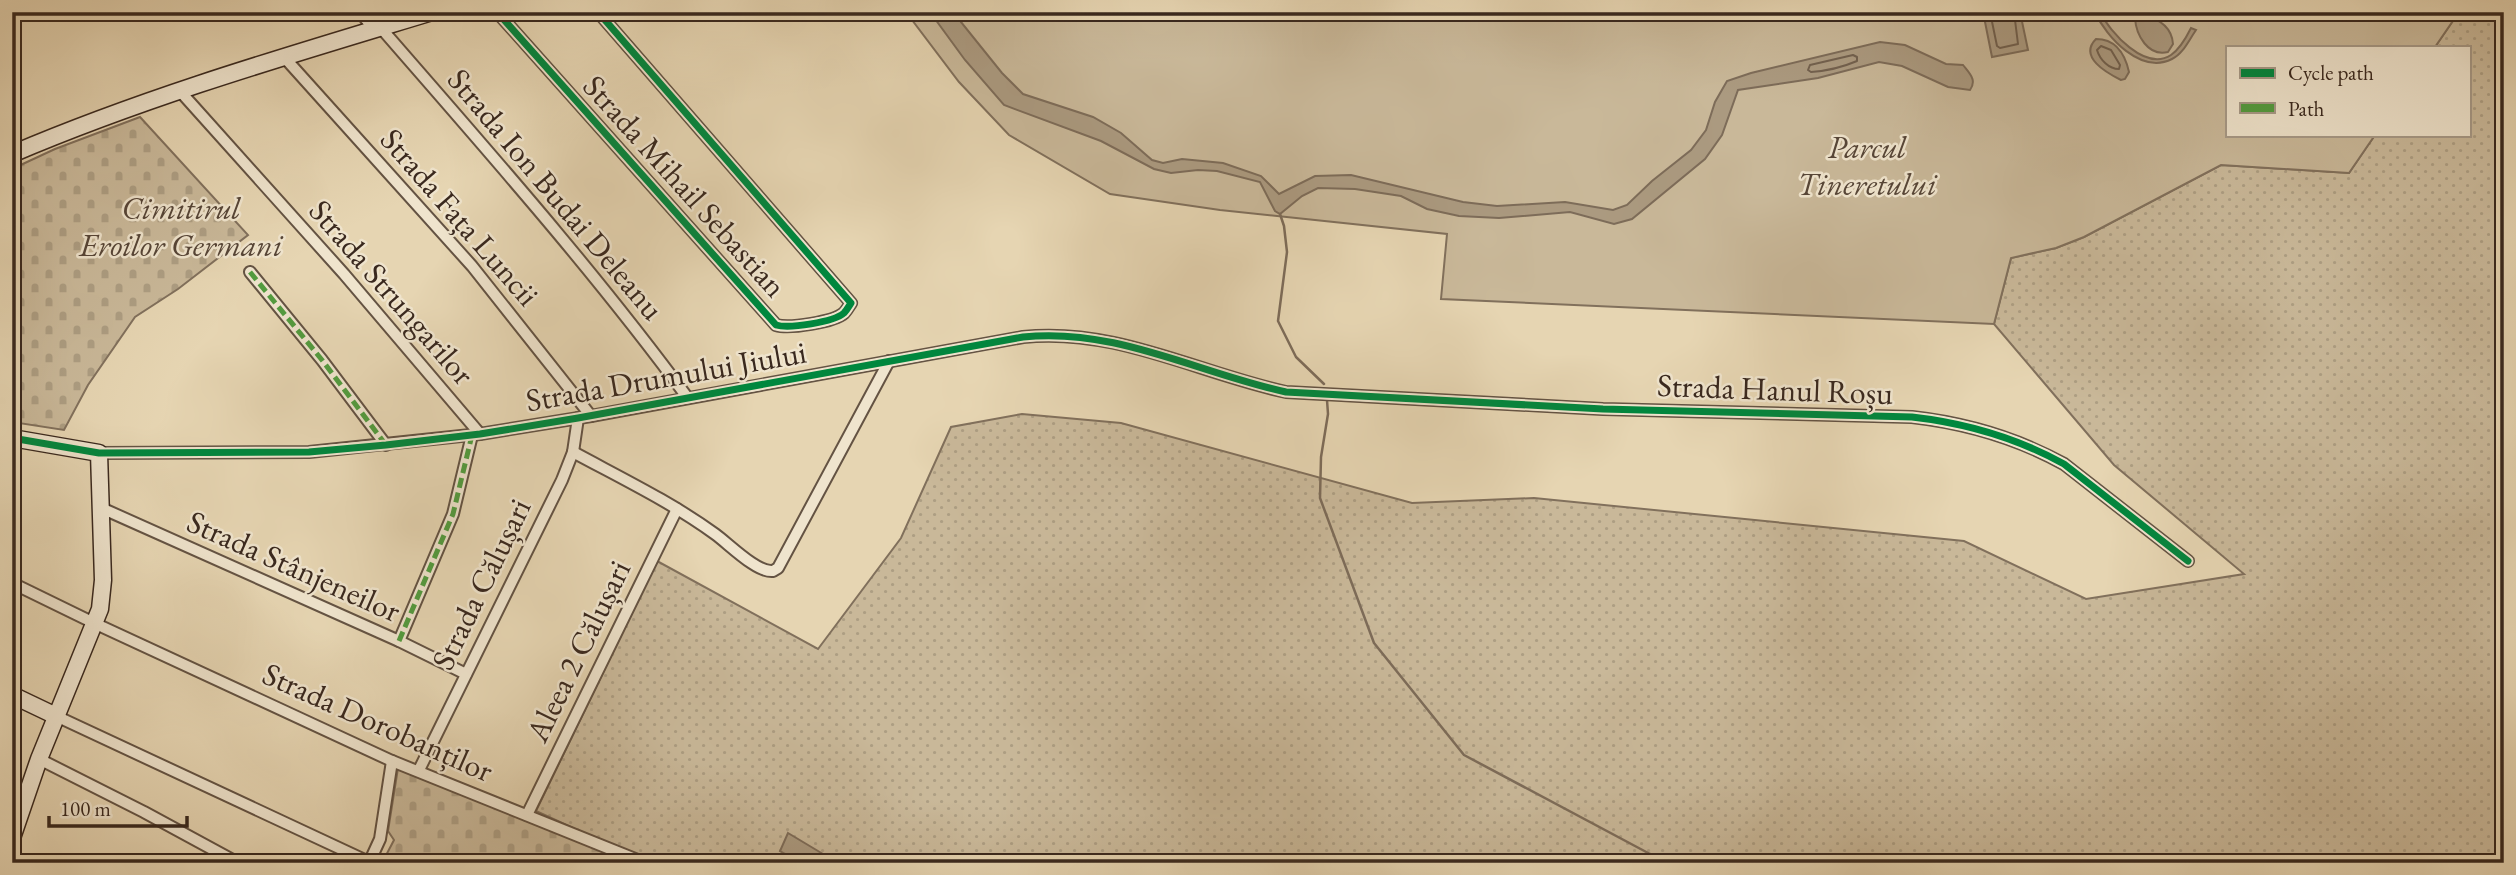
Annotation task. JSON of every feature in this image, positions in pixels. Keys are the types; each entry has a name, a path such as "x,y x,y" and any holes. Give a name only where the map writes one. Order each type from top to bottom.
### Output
{"street":[{"name":"Strada Ion Budai Deleanu","path":"360,12 378,28 559,232 631,321 687,397"},
{"path":"12,154 66,131 179,90 432,12"},
{"name":"Strada Mihail Sebastian","path":"497,12 776,325 785,328 804,326 844,314 851,303 598,12"},
{"name":"Strada Fața Luncii","path":"284,57 472,266 591,416"},
{"name":"Strada Strungarilor","path":"179,90 344,274 476,435"},
{"path":"250,272 322,360 386,446"},
{"name":"Strada Drumului Jiului","path":"12,438 99,453 309,452 386,446 476,435 591,416 1050,334 1108,340 1251,384 1286,392 1320,392"},
{"path":"573,452 677,509 762,570 771,572 778,568 889,361"},
{"name":"Strada Hanul Roșu","path":"1320,392 1603,409 1912,417 1950,422 1989,432 2064,464 2189,561"},
{"name":"Strada Călușari","path":"419,770 562,481 573,452 578,418"},
{"path":"399,641 453,514 476,435"},
{"path":"12,838 39,760 100,609 103,580 99,453"},
{"name":"Strada Stânjeneilor","path":"99,507 399,641 466,674"},
{"name":"Aleea 2 Călușari","path":"527,815 677,509"},
{"name":"Strada Dorobanților","path":"12,583 392,761 645,863"},
{"path":"12,695 369,863 380,839 392,761"},
{"path":"39,760 239,863"}],"green space":[{"name":"Parcul Tineretului","path":"906,12 2459,12 2436,46 2226,46 2226,136 2374,136 2349,173 2221,165 2084,237 2056,248 2011,258 1994,324 1441,299 1447,234 1220,210 1110,194 1009,135 959,82"},
{"path":"2459,12 2504,12 2504,863 649,863 536,811 657,561 818,649 901,538 951,427 1022,414 1121,423 1412,503 1534,498 1964,541 2086,599 2244,574 2114,465 1994,324 2011,258 2056,248 2084,237 2221,165 2349,173 2374,136 2470,136 2470,46 2436,46"},
{"name":"Cimitirul Eroilor Germani","path":"140,117 248,235 178,289 135,317 88,385 64,430 12,422 12,169 55,149"},
{"path":"398,768 636,863 382,863 394,840 388,831"}],"water":[{"path":"930,12 953,12 1002,73 1023,94 1093,117 1121,133 1152,160 1163,163 1182,159 1223,163 1261,176 1279,194 1315,176 1351,175 1463,202 1497,206 1565,202 1613,210 1627,205 1691,150 1706,130 1715,102 1727,81 1880,42 1905,45 1946,64 1963,65 1973,83 1970,90 1948,87 1902,66 1879,62 1818,78 1738,90 1722,135 1705,159 1632,219 1614,224 1570,212 1499,218 1459,216 1427,209 1401,196 1355,189 1318,188 1302,196 1280,214 1275,211 1260,182 1217,171 1171,173 1154,169 1101,141 1004,105 965,60"},
{"path":"1983,12 2020,12 2028,50 1992,57"},
{"path":"2095,12 2100,12 2120,39 2150,58 2161,59 2171,55 2191,28 2196,30 2176,57 2160,63 2148,62 2137,58 2116,42"},
{"path":"2141,14 2158,21 2170,32 2173,44 2168,52 2155,51 2144,43 2135,18"},
{"path":"2096,39 2109,42 2122,54 2129,72 2125,79 2121,80 2096,64 2090,52"},
{"path":"788,833 833,860 831,863 801,863 780,851"}],"waterway":[{"path":"1280,214 1287,252 1278,321 1296,357 1324,384"},
{"path":"1327,400 1320,498 1374,643 1464,755 1650,854 1673,863"}],"marked path":[{"path":"250,272 322,360 386,445"},
{"path":"399,641 453,514 472,435"}],"cycle path":[{"path":"497,12 776,325 811,324 844,313 851,303 598,12"},
{"path":"12,438 99,453 309,452 386,445 480,434 578,418 1023,337 1057,336 1123,345 1286,392 1603,409 1912,417 1952,423 2009,439 2064,464 2188,561"}]}
